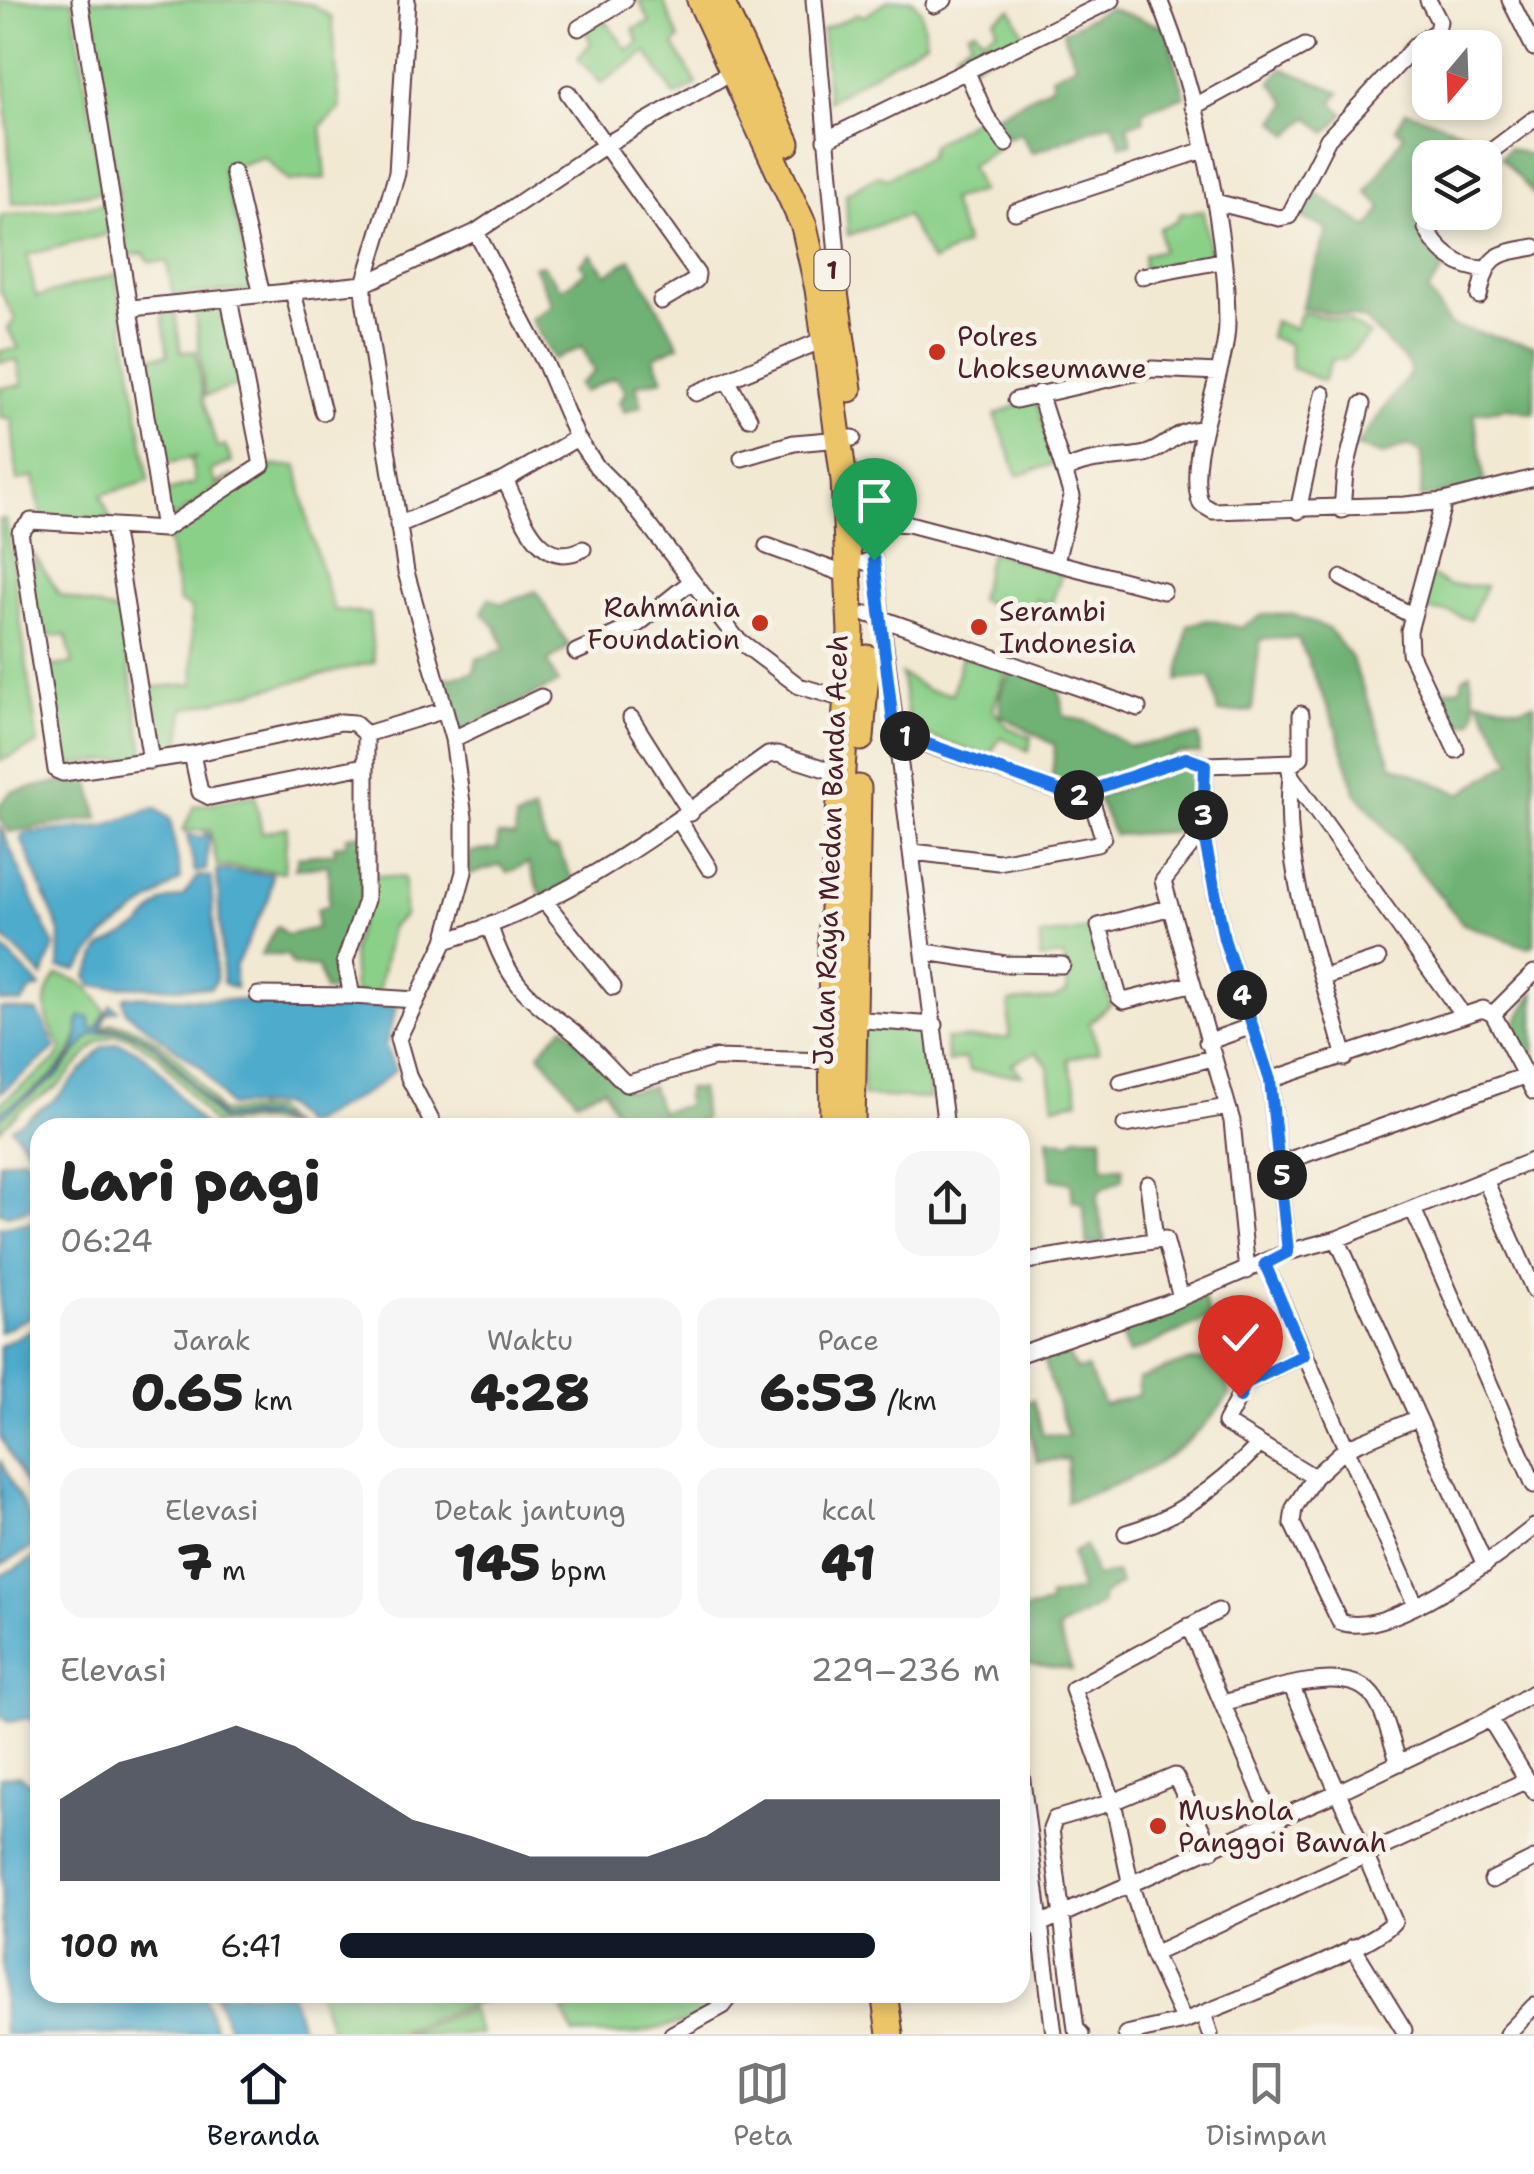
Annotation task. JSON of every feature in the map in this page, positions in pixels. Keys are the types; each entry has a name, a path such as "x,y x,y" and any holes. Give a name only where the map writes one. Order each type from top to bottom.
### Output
{"highway":[{"name":"Jalan Raya Medan Banda Aceh","path":"700,0 804,226 862,521 864,593 853,880 841,1019 832,1061 834,1118"},
{"name":"Jalan Raya Medan Banda Aceh","path":"720,0 815,207 833,279 864,593 847,700 841,774 841,1019 851,1118"},
{"path":"876,2034 883,2003"},
{"path":"885,2003 890,2034"}],"street":[{"path":"80,0 132,308 164,529"},
{"path":"408,0 397,174 364,284 369,338 390,445 398,525 442,710 453,738 463,795 466,856 444,941 399,1034 398,1051 430,1118"},
{"path":"579,28 625,0"},
{"path":"814,0 837,255 833,279"},
{"path":"826,140 1112,0"},
{"path":"1159,0 1193,108 1215,202 1227,324 1204,429 1200,504 1212,511 1342,510 1444,501 1534,478"},
{"path":"1215,202 1279,218 1289,216 1328,138 1416,45 1437,31 1439,22 1428,0"},
{"path":"1510,0 1534,48"},
{"path":"1193,108 1305,46"},
{"path":"132,308 364,284 476,232 607,144 733,71"},
{"path":"967,72 986,116 1006,144"},
{"path":"568,93 697,274 696,280 661,301"},
{"path":"1502,143 1534,120"},
{"path":"1015,212 1201,151"},
{"path":"233,172 262,295"},
{"path":"1427,230 1454,260 1485,269"},
{"path":"476,232 546,365 576,438 736,638 770,668 799,686 847,700"},
{"path":"1479,296 1485,269 1494,257 1534,246"},
{"path":"1142,276 1221,261"},
{"path":"293,292 323,412"},
{"path":"229,299 262,465 164,529 31,521 20,532 52,763 64,773 192,754 341,722 354,723 366,734 369,752 364,766 367,884 345,961 352,996"},
{"path":"696,393 825,339"},
{"path":"1016,400 1152,369 1218,372"},
{"path":"727,380 748,418"},
{"path":"1039,393 1072,496 1056,562"},
{"path":"1298,512 1323,394"},
{"path":"1342,510 1362,404"},
{"path":"1064,470 1099,460 1150,453 1181,432 1204,429"},
{"path":"398,525 505,480 576,438"},
{"path":"742,458 794,443 846,440"},
{"path":"505,480 542,548 560,556 582,549"},
{"path":"1444,501 1413,616 1410,654 1456,750"},
{"path":"862,521 909,524 1163,591"},
{"path":"113,526 151,761"},
{"path":"767,546 864,593 1138,708"},
{"path":"1342,578 1413,616"},
{"path":"576,652 638,624 692,580"},
{"path":"864,593 894,732 913,852 945,1118"},
{"path":"453,738 541,697"},
{"path":"366,734 442,710"},
{"path":"1301,714 1300,758 1290,770 1287,807 1293,861 1345,1058"},
{"path":"631,718 710,868"},
{"path":"894,732 1067,795 1089,794 1186,758 1205,765 1290,770"},
{"path":"192,754 200,792 210,797 364,766"},
{"path":"444,941 546,903 634,852 772,754 841,774"},
{"path":"1205,765 1203,830 1224,939 1270,1080 1288,1252"},
{"path":"1290,770 1462,1014"},
{"path":"913,852 998,862 1098,844 1103,836 1089,794"},
{"path":"1203,830 1164,876 1168,908 1236,1141 1247,1271"},
{"path":"546,903 613,987"},
{"path":"1168,908 1099,926 1114,980 1124,1001 1190,984"},
{"path":"490,927 500,957 528,999 577,1035 626,1084 714,1058 832,1061"},
{"path":"926,952 1005,964 1062,965"},
{"path":"1324,977 1378,959"},
{"path":"1493,1014 1534,972"},
{"path":"258,994 416,1000"},
{"path":"1270,1080 1345,1058 1476,1008 1493,1014 1534,1092"},
{"path":"841,1019 935,1026"},
{"path":"1121,1082 1210,1050 1252,1026"},
{"path":"1281,1163 1527,1075"},
{"path":"1125,1126 1227,1107"},
{"path":"1030,1351 1181,1298 1288,1252 1337,1239 1534,1160"},
{"path":"1485,1180 1534,1290"},
{"path":"1148,1184 1155,1239"},
{"path":"1412,1209 1534,1485"},
{"path":"1030,1260 1155,1239 1168,1242 1181,1298"},
{"path":"1337,1239 1485,1565"},
{"path":"1265,1264 1415,1604"},
{"path":"1304,1355 1246,1383 1225,1420 1226,1425 1314,1476"},
{"path":"1418,1418 1346,1448 1314,1476 1294,1508 1292,1523 1334,1614 1348,1625 1372,1624 1485,1565 1534,1528"},
{"path":"1126,1533 1166,1517 1224,1479 1260,1444"},
{"path":"1184,2021 1153,1954 1131,1886 1114,1802 1074,1686 1218,1611"},
{"path":"1189,1626 1274,1821"},
{"path":"1223,1702 1291,1685 1334,1680 1367,1690 1374,1698 1399,1763"},
{"path":"1126,2034 1145,2033 1203,2013 1352,1947 1388,1929 1394,1920 1291,1685"},
{"path":"1030,1926 1131,1886 1338,1792 1490,1719 1534,1692"},
{"path":"1153,1954 1530,1786 1490,1719"},
{"path":"1081,2034 1061,1912 1054,1819 1114,1802 1174,1776 1212,1850"},
{"path":"1030,1847 1054,2034"},
{"path":"1492,1880 1534,1859"},
{"path":"1352,1947 1404,2030"},
{"path":"672,2034 725,2003"},
{"path":"1512,2032 1534,2006"},
{"path":"1203,2013 1210,2034"}],"green space":[{"path":"0,0 73,0 102,192 12,204"},
{"path":"87,0 282,0 313,5 332,18 340,109 321,126 326,178 288,181 264,157 223,170 254,290 173,296 167,262 149,262 144,253 128,256"},
{"path":"639,0 663,0 679,39 674,45 697,84 675,96 647,52 601,83 578,58 591,43 585,30 603,17 627,50 639,43 633,29 650,22"},
{"path":"889,0 913,0 921,11 926,41 828,101 822,30 858,14 865,16"},
{"path":"1108,8 1166,28 1185,96 1142,111 1144,120 1127,125 1132,143 1121,145 1112,122 1032,153 1020,133 1008,138 993,117 1052,85 1052,76 1076,64 1063,32"},
{"path":"1011,9 1025,36 967,68 956,51 971,41 968,32 975,29 983,38 997,30 995,19"},
{"path":"1282,68 1340,92 1332,102 1344,114 1326,133 1309,117 1289,135 1275,121 1288,104 1271,82"},
{"path":"1406,111 1412,113 1412,120 1431,120 1487,140 1412,140 1412,230 1424,230 1444,268 1428,291 1451,326 1534,346 1534,413 1508,408 1474,413 1485,485 1421,498 1422,453 1407,445 1383,455 1356,447 1411,372 1408,364 1364,319 1301,308 1328,229 1297,216 1311,190 1369,228 1382,208 1367,192 1404,135 1396,129"},
{"path":"978,117 999,147 970,166 981,191 950,200 966,244 932,262 906,216 848,235 846,194 878,175 887,178 928,157 932,145"},
{"path":"1509,148 1534,157 1534,195 1502,158"},
{"path":"106,204 108,234 27,255 36,297 116,274 149,481 101,495 111,521 41,517 34,477 17,481 12,419 0,417 0,388 22,385 17,360 0,362 0,351 19,348 8,329 15,319 0,290 0,216"},
{"path":"1203,211 1211,255 1143,270 1144,255 1162,250 1159,228 1176,222 1180,214"},
{"path":"591,254 607,274 631,259 679,345 654,357 663,379 636,385 642,406 624,412 619,402 626,391 615,377 583,392 578,385 594,372 582,347 554,360 531,319 552,305 534,266 542,265 562,289 586,271 580,264"},
{"path":"225,308 240,385 205,396 195,310"},
{"path":"175,312 181,352 196,351 203,399 217,448 225,445 232,462 210,471 216,484 234,475 167,524 161,493 195,483 191,460 197,457 159,465 141,357 168,355 162,313"},
{"path":"1301,312 1347,321 1370,335 1344,360 1332,359 1323,381 1292,368 1289,344 1270,337 1274,321 1294,329"},
{"path":"1035,398 1056,463 1018,476 995,415"},
{"path":"272,466 297,466 310,532 334,610 369,614 374,662 184,709 180,750 155,754 145,688 194,684 191,608 179,602 168,537"},
{"path":"0,519 6,520 38,744 0,761"},
{"path":"990,552 1062,574 1051,604 1035,600 1028,617 979,600"},
{"path":"34,555 60,595 119,613 145,757 60,766 43,667 73,664 66,635 40,637 31,599"},
{"path":"1429,574 1448,585 1486,586 1470,620 1449,612 1418,610"},
{"path":"536,591 569,646 548,662 558,683 458,732 439,680 474,672 477,659 505,649 497,629 482,612 489,598 501,604"},
{"path":"1292,614 1329,629 1351,657 1392,765 1461,794 1512,760 1477,699 1520,708 1534,703 1534,945 1526,947 1463,924 1355,791 1335,725 1298,638 1260,639 1252,711 1218,713 1211,677 1178,680 1188,625 1208,620 1241,627 1263,615"},
{"path":"962,656 1006,668 993,710 1009,728 1031,737 1029,751 1001,737 988,757 910,730 901,674 928,690 952,694"},
{"path":"1011,668 1058,687 1064,716 1088,722 1130,746 1199,736 1200,754 1179,753 1073,792 1051,785 1055,745 1000,715 1000,694"},
{"path":"1470,673 1476,710 1472,721 1450,728 1433,691 1461,688 1463,678"},
{"path":"1186,765 1199,769 1203,830 1114,835 1097,797"},
{"path":"88,776 99,818 9,832 0,819 0,804 11,792"},
{"path":"255,795 262,833 287,827 284,872 217,866 210,830 183,831 194,806"},
{"path":"534,811 548,848 558,849 573,880 543,899 528,863 507,873 501,865 468,875 471,852 497,849 498,835 515,837 516,819"},
{"path":"365,834 362,895 341,965 342,990 325,991 318,967 293,965 287,955 261,955 277,926 287,935 317,928 317,909 329,905 328,865 295,869 298,857 335,853 334,846 346,844 347,836"},
{"path":"372,875 404,878 404,916 391,927 378,993 354,993 352,951"},
{"path":"1091,929 1111,1004 1089,1023 1099,1051 1068,1059 1079,1100 1054,1106 1048,1066 1036,1052 1012,1064 1022,1075 970,1071 964,1058 948,1062 945,1039 1009,1038 1009,1002 1053,999 1067,992 1067,965 1062,956 1040,959 1041,936"},
{"path":"57,975 80,982 96,997 105,1011 98,1028 79,1031 59,1068 0,1112 0,1103 55,1061 62,1049 46,1013 47,994"},
{"path":"1534,992 1534,1070 1514,1026"},
{"path":"111,1023 129,1026 160,1043 187,1068 220,1112 273,1109 282,1118 221,1117 174,1063 147,1040 113,1026 99,1031"},
{"path":"862,1023 923,1027 930,1099 863,1096"},
{"path":"564,1026 629,1091 652,1087 660,1111 686,1106 686,1089 700,1089 704,1118 619,1118 604,1088 577,1100 539,1053"},
{"path":"117,1030 149,1043 175,1066 218,1118 208,1118 159,1056 129,1037 114,1035 98,1042 58,1086 20,1110 0,1130 0,1118 57,1076 91,1035"},
{"path":"1078,1136 1102,1136 1103,1167 1123,1167 1123,1179 1100,1190 1097,1200 1105,1243 1087,1245 1083,1203 1073,1201 1071,1183 1051,1179 1048,1138 1070,1142"},
{"path":"1203,1296 1210,1318 1129,1354 1117,1327"},
{"path":"1063,1343 1076,1370 1087,1368 1104,1405 1138,1395 1139,1379 1196,1360 1218,1366 1229,1396 1194,1435 1157,1464 1066,1502 1068,1459 1037,1462 1030,1430 1033,1400 1043,1434 1068,1436 1042,1355"},
{"path":"1085,1546 1096,1577 1116,1573 1120,1584 1103,1595 1101,1605 1058,1630 1072,1670 1030,1664 1030,1609 1049,1605 1049,1597 1080,1590 1072,1553"},
{"path":"322,2003 477,2003 389,2034 332,2034"},
{"path":"584,2003 717,2003 693,2021 632,2034 574,2034 563,2011"},
{"path":"471,2009 480,2034 399,2034"}],"water":[{"path":"155,808 170,819 181,879 104,936 78,970 59,968 60,932 21,838 26,833 104,826"},
{"path":"0,826 54,946 43,977 0,934"},
{"path":"205,833 209,835 206,870 195,872 187,834 202,838"},
{"path":"217,870 272,874 269,898 235,967 235,988 223,983"},
{"path":"198,876 211,877 216,980 211,988 91,986 87,976 101,948 139,927 162,902 183,896"},
{"path":"0,946 41,987 31,990 22,1003 0,1001"},
{"path":"127,996 397,1007 385,1046 395,1070 374,1088 320,1118 297,1118 283,1105 229,1106 202,1068 126,1012 123,999"},
{"path":"111,1005 118,1010 107,1014 101,1031 120,1029 138,1034 154,1043 169,1056 221,1117 269,1114 275,1118 218,1118 165,1054 138,1035 118,1031 91,1035 57,1076 0,1118 0,1112 42,1084 70,1057 76,1047 81,1016 90,1018 91,1029 97,1029"},
{"path":"0,1008 38,1012 56,1048 0,1093"},
{"path":"118,1043 146,1058 196,1118 30,1118 30,1152 12,1128 57,1098 103,1047"},
{"path":"24,1157 30,1164 30,1209 8,1215 0,1212 0,1162"},
{"path":"30,1222 30,1317 0,1332 0,1227"},
{"path":"30,1330 30,1493 0,1436 0,1346"},
{"path":"0,1460 30,1518 30,1549 0,1565"},
{"path":"30,1560 30,1719 10,1722 0,1715 0,1576"},
{"path":"19,1775 30,1783 30,2003 207,2003 216,2034 4,2034 0,1777"},
{"path":"219,2003 294,2003 303,2034 230,2034"}],"place":[{"name":"Polres Lhokseumawe","path":"937,352"},
{"name":"Rahmania Foundation","path":"760,623"},
{"name":"Serambi Indonesia","path":"979,627"},
{"name":"Mushola Panggoi Bawah","path":"1158,1826"}],"route":[{"path":"874,560 894,732 1074,796 1186,758 1205,765 1203,830 1224,939 1270,1080 1281,1163 1288,1252 1265,1264 1304,1355 1246,1383 1240,1397"}]}
